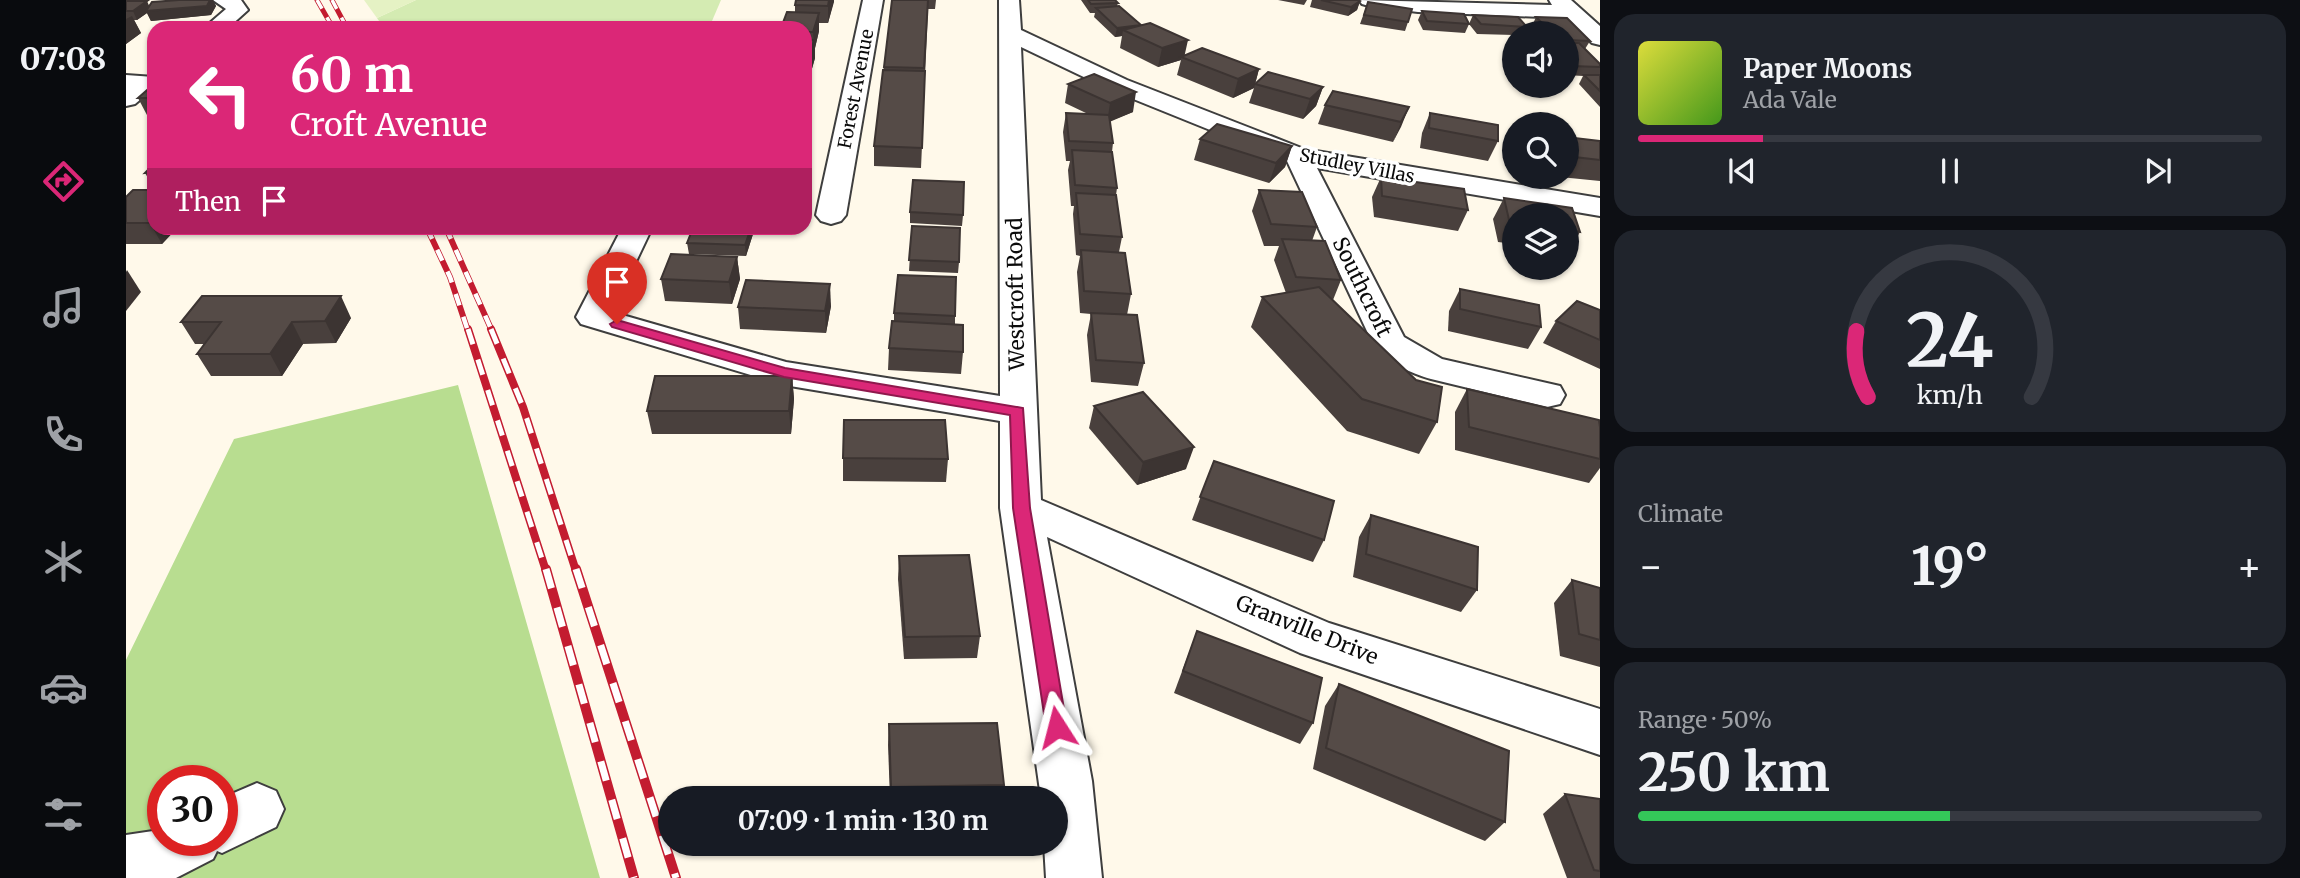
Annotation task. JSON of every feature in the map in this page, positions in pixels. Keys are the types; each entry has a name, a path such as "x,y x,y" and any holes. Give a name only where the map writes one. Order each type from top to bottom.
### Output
{"street":[{"path":"223,0 232,2 238,10 224,21"},
{"name":"Forest Avenue","path":"831,215 873,0"},
{"name":"Westcroft Road","path":"1009,0 1021,508 1066,781 1074,878"},
{"path":"1369,0 1418,6 1566,6 1599,36"},
{"name":"Studley Villas","path":"1009,33 1119,85 1298,156 1600,207"},
{"path":"126,82 146,82 126,99"},
{"name":"Southcroft","path":"1298,156 1390,344 1432,368 1546,396"},
{"path":"634,235 593,317 784,373 1018,411"},
{"name":"Granville Drive","path":"1021,508 1317,639 1600,732"},
{"path":"126,863 160,856"}],"green space":[{"path":"364,0 416,0 377,18"},
{"path":"416,0 721,0 712,21 379,21 377,18"},
{"path":"458,385 600,878 126,878 126,660 234,439"}],"building":[{"path":"210,0 207,6 146,11 152,2"},
{"path":"796,0 829,0 828,6 795,5"},
{"path":"892,0 928,0 924,68 884,67"},
{"path":"1088,0 1115,0 1118,3 1091,4"},
{"path":"1321,0 1358,0 1360,1 1351,7"},
{"path":"126,1 147,1 133,11 126,11"},
{"path":"1368,2 1412,9 1408,22 1364,15"},
{"path":"1119,6 1141,25 1117,28 1096,8"},
{"path":"1422,11 1464,14 1469,24 1427,21"},
{"path":"787,12 819,13 813,32 812,21 784,21"},
{"path":"1473,15 1518,17 1522,21 1502,21 1502,25 1481,24"},
{"path":"1536,17 1567,18 1570,21 1540,21"},
{"path":"1150,23 1188,40 1162,48 1123,30"},
{"path":"1579,30 1590,41 1579,41"},
{"path":"1579,43 1600,64 1600,67 1579,66"},
{"path":"1202,48 1259,69 1238,79 1181,57"},
{"path":"883,70 925,71 922,148 874,146"},
{"path":"1268,72 1323,87 1310,99 1255,84"},
{"path":"1094,74 1136,92 1110,103 1068,84"},
{"path":"1584,75 1600,75 1600,91"},
{"path":"147,90 147,98 138,98"},
{"path":"1333,91 1409,107 1401,122 1325,105"},
{"path":"1066,113 1109,115 1113,143 1069,141"},
{"path":"1430,113 1498,125 1498,141 1429,128"},
{"path":"1217,124 1292,146 1276,163 1200,139"},
{"path":"1579,139 1600,141 1600,160 1579,158"},
{"path":"1072,150 1112,152 1117,188 1075,185"},
{"path":"1381,177 1464,189 1468,210 1382,196"},
{"path":"913,180 964,182 963,215 910,212"},
{"path":"133,190 147,190 147,223 126,223 126,197"},
{"path":"1259,190 1302,192 1317,227 1271,224"},
{"path":"1076,193 1116,195 1122,237 1080,234"},
{"path":"1504,198 1538,203 1505,203"},
{"path":"912,226 960,228 959,262 909,260"},
{"path":"690,235 749,235 745,245 687,243"},
{"path":"1282,239 1325,241 1341,280 1296,277"},
{"path":"1081,250 1125,253 1131,294 1084,291"},
{"path":"671,254 737,257 729,282 661,279"},
{"path":"898,275 956,277 955,316 894,313"},
{"path":"746,280 830,284 825,311 738,307"},
{"path":"1319,287 1416,380 1442,387 1437,422 1362,399 1262,297"},
{"path":"1460,289 1539,305 1541,327 1460,309"},
{"path":"202,296 341,296 325,321 292,322 270,354 197,354 221,322 181,322"},
{"path":"1577,301 1600,310 1600,340 1556,321"},
{"path":"1091,313 1137,315 1144,363 1096,360"},
{"path":"892,321 963,325 963,352 889,348"},
{"path":"655,376 792,376 789,411 647,411"},
{"path":"1467,389 1599,420 1600,459 1469,427"},
{"path":"1143,392 1194,447 1143,462 1094,406"},
{"path":"844,420 945,420 948,459 843,458"},
{"path":"1214,461 1334,501 1324,540 1200,497"},
{"path":"1371,515 1478,547 1477,590 1366,554"},
{"path":"969,555 980,636 905,637 899,556"},
{"path":"1572,580 1600,588 1600,640 1579,634"},
{"path":"1197,631 1322,678 1313,723 1183,671"},
{"path":"1339,684 1509,751 1505,822 1326,748"},
{"path":"997,723 1004,785 891,786 889,724"},
{"path":"1565,794 1600,799 1600,871 1594,870"}],"railway":[{"path":"317,0 329,21"},
{"path":"332,0 343,21"},
{"path":"430,235 450,277 468,331"},
{"path":"449,235 492,331"},
{"path":"468,329 546,571"},
{"path":"491,329 523,407 576,571"},
{"path":"546,569 634,878"},
{"path":"576,569 676,878"}],"route":[{"path":"617,324 784,373 1018,411 1021,508 1057,727"}]}
